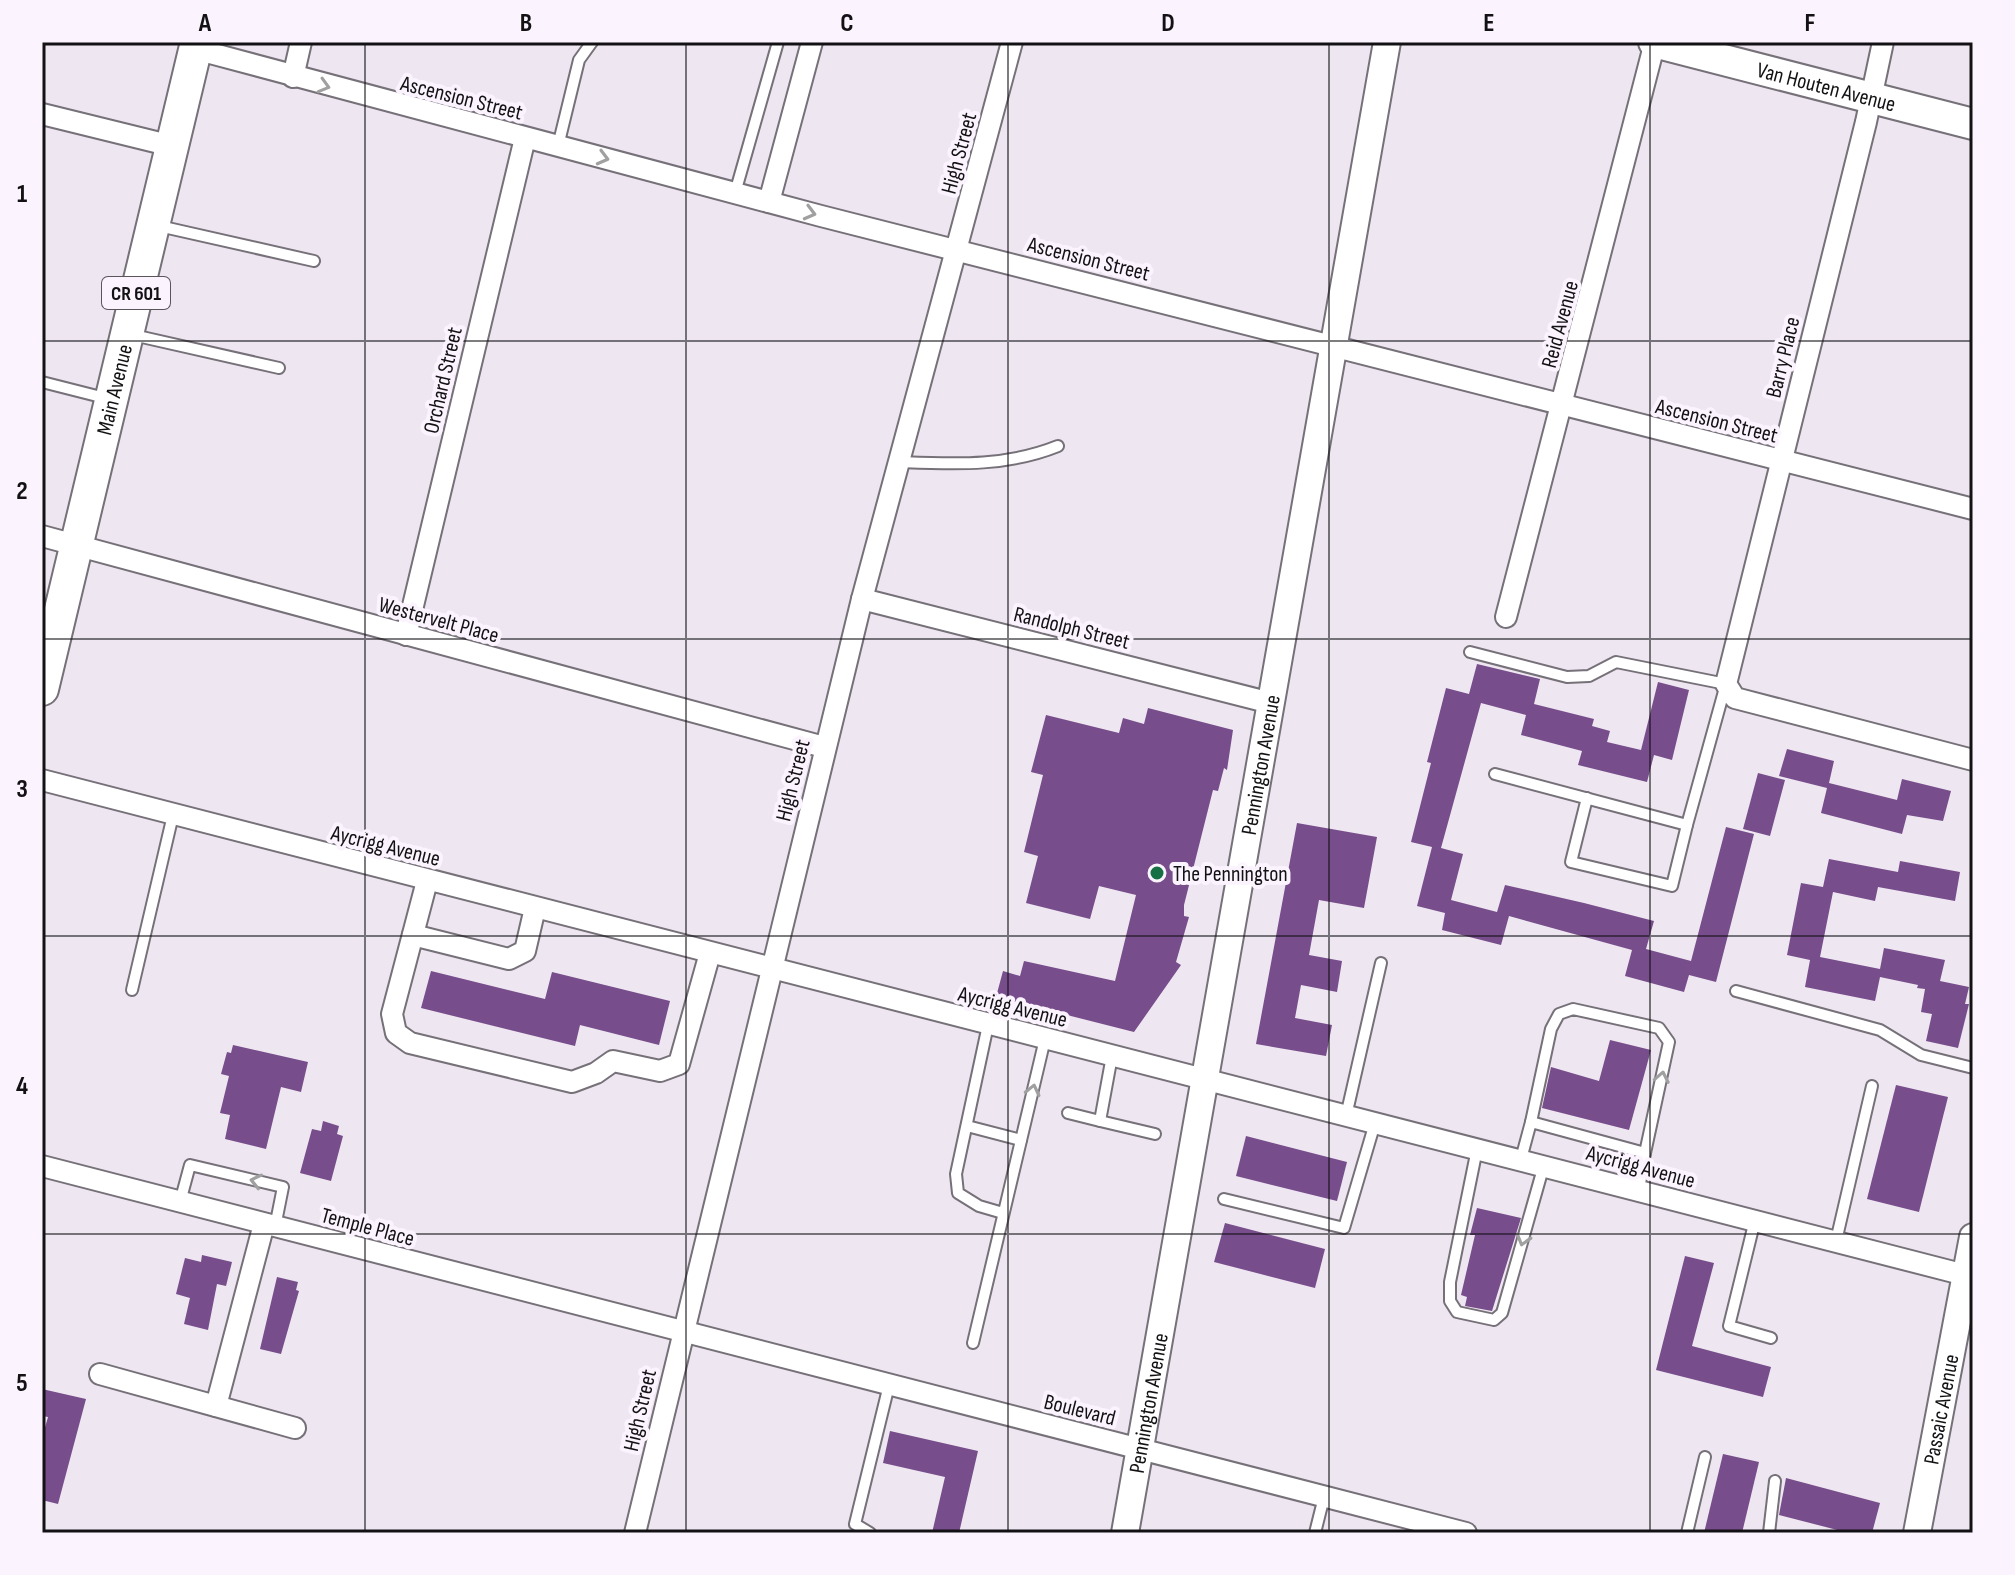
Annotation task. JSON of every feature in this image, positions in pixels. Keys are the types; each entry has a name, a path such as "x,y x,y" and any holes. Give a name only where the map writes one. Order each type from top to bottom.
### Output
{"main road":[{"name":"Van Houten Avenue","path":"1655,42 1963,121"},
{"name":"Main Avenue","path":"42,689 196,46"}],"street":[{"path":"293,77 301,42"},
{"path":"769,202 812,42"},
{"name":"High Street","path":"635,1533 824,747 1012,42"},
{"name":"Pennington Avenue","path":"1125,1533 1387,42"},
{"name":"Reid Avenue","path":"1506,617 1655,42"},
{"name":"Barry Place","path":"1726,684 1883,42"},
{"name":"Ascension Street","path":"196,46 293,77 769,202 1973,509"},
{"path":"42,114 172,146"},
{"name":"Orchard Street","path":"406,635 525,138"},
{"name":"Westervelt Place","path":"42,536 824,747"},
{"name":"Randolph Street","path":"862,599 1271,703"},
{"path":"1726,684 1735,698 1973,760"},
{"name":"Aycrigg Avenue","path":"42,780 1969,1276"},
{"path":"427,881 392,1014 396,1033 403,1039 572,1082 596,1073 613,1061 660,1071 679,1064 710,953"},
{"path":"413,935 509,959 525,951 535,908"},
{"name":"Temple Place","path":"42,1166 682,1332"},
{"path":"216,1406 270,1225"},
{"name":"Passaic Avenue","path":"1917,1533 1969,1276 1973,1237"},
{"name":"Boulevard","path":"682,1332 1324,1497 1430,1528 1466,1533"},
{"path":"100,1374 295,1428"}],"lane":[{"path":"558,146 579,60 592,42"},
{"path":"735,193 778,42"},
{"path":"153,225 314,261"},
{"path":"127,334 279,368"},
{"path":"42,382 111,399"},
{"path":"899,462 978,464 1021,458 1058,446"},
{"path":"1470,652 1567,677 1589,676 1616,662 1726,684 1672,886 1571,862 1587,798"},
{"path":"1495,774 1687,825"},
{"path":"132,990 173,815"},
{"path":"1346,1116 1381,963"},
{"path":"1736,991 1880,1030 1921,1055 1973,1068"},
{"path":"1521,1159 1551,1029 1559,1014 1573,1009 1659,1028 1669,1042 1639,1190"},
{"path":"988,1025 956,1174 958,1193 979,1206 1003,1213"},
{"path":"973,1343 1045,1039"},
{"path":"1100,1121 1112,1056"},
{"path":"1836,1241 1872,1086"},
{"path":"1068,1113 1155,1134"},
{"path":"1531,1122 1645,1153"},
{"path":"1224,1199 1344,1228 1375,1123"},
{"path":"967,1126 1021,1140"},
{"path":"1477,1148 1450,1282 1450,1301 1457,1312 1494,1320 1502,1313 1544,1165"},
{"path":"180,1202 190,1165 283,1187 270,1225"},
{"path":"1755,1220 1729,1326 1771,1338"},
{"path":"870,1533 855,1524 889,1385"},
{"path":"1687,1533 1705,1457"},
{"path":"1769,1533 1775,1481"},
{"path":"1315,1533 1324,1497"}],"building":[{"path":"1477,664 1540,679 1534,704 1594,719 1592,726 1610,731 1607,742 1641,750 1658,682 1689,690 1672,760 1654,755 1647,782 1578,765 1582,751 1521,735 1526,715 1481,703 1441,848 1463,854 1451,900 1497,912 1505,885 1584,903 1654,921 1646,949 1691,961 1726,827 1754,834 1716,982 1689,975 1684,992 1625,976 1632,950 1509,916 1501,945 1442,930 1445,913 1417,906 1432,847 1411,842 1431,763 1427,762 1446,688 1469,694"},
{"name":"The Pennington","path":"1148,708 1233,730 1227,770 1224,768 1218,791 1213,790 1184,905 1184,916 1189,917 1176,962 1181,965 1134,1032 996,997 1003,971 1020,976 1024,961 1115,981 1136,895 1099,886 1090,919 1026,903 1038,856 1024,852 1043,775 1031,772 1046,715 1119,733 1123,718 1144,724"},
{"path":"1787,749 1834,761 1829,783 1897,800 1902,779 1951,791 1943,821 1907,815 1902,834 1821,813 1827,788 1779,776"},
{"path":"1758,773 1785,780 1770,836 1743,829"},
{"path":"1297,823 1377,837 1364,908 1319,900 1309,955 1342,961 1337,992 1301,985 1295,1018 1332,1025 1326,1056 1256,1044"},
{"path":"1829,859 1898,872 1900,861 1960,872 1955,901 1878,887 1875,901 1833,892 1820,957 1880,969 1884,948 1945,960 1940,981 1969,987 1965,1004 1969,1004 1958,1048 1926,1041 1932,1014 1921,1012 1925,989 1917,988 1918,985 1880,977 1875,1001 1805,987 1810,960 1787,955 1801,883 1823,887"},
{"path":"431,971 545,999 552,972 670,1001 659,1045 580,1025 575,1046 421,1008"},
{"path":"1610,1040 1651,1050 1629,1130 1542,1108 1551,1067 1599,1081"},
{"path":"233,1045 308,1062 301,1092 281,1087 266,1149 225,1139 230,1115 220,1113 229,1076 221,1074 227,1052 231,1053"},
{"path":"1896,1085 1948,1097 1919,1212 1867,1199"},
{"path":"323,1121 339,1126 337,1134 343,1136 331,1181 300,1173 312,1129 321,1131"},
{"path":"1246,1136 1347,1162 1337,1201 1236,1176"},
{"path":"1477,1208 1521,1218 1492,1311 1465,1306 1467,1297 1461,1295 1475,1235 1470,1235"},
{"path":"1225,1223 1325,1249 1315,1288 1214,1262"},
{"path":"202,1255 232,1262 226,1286 217,1284 208,1330 184,1324 190,1298 176,1294 185,1258 201,1262"},
{"path":"1685,1256 1714,1263 1692,1346 1771,1367 1763,1397 1656,1370"},
{"path":"277,1277 298,1282 296,1290 299,1291 281,1354 260,1349"},
{"path":"42,1389 86,1399 58,1504 42,1500 42,1438 48,1417 42,1416"},
{"path":"890,1431 978,1451 959,1533 932,1533 945,1477 883,1463"},
{"path":"1723,1454 1759,1462 1742,1533 1704,1533"},
{"path":"1786,1478 1880,1503 1872,1533 1849,1533 1779,1515"}],"place":[{"name":"The Pennington","path":"1157,873"}]}
